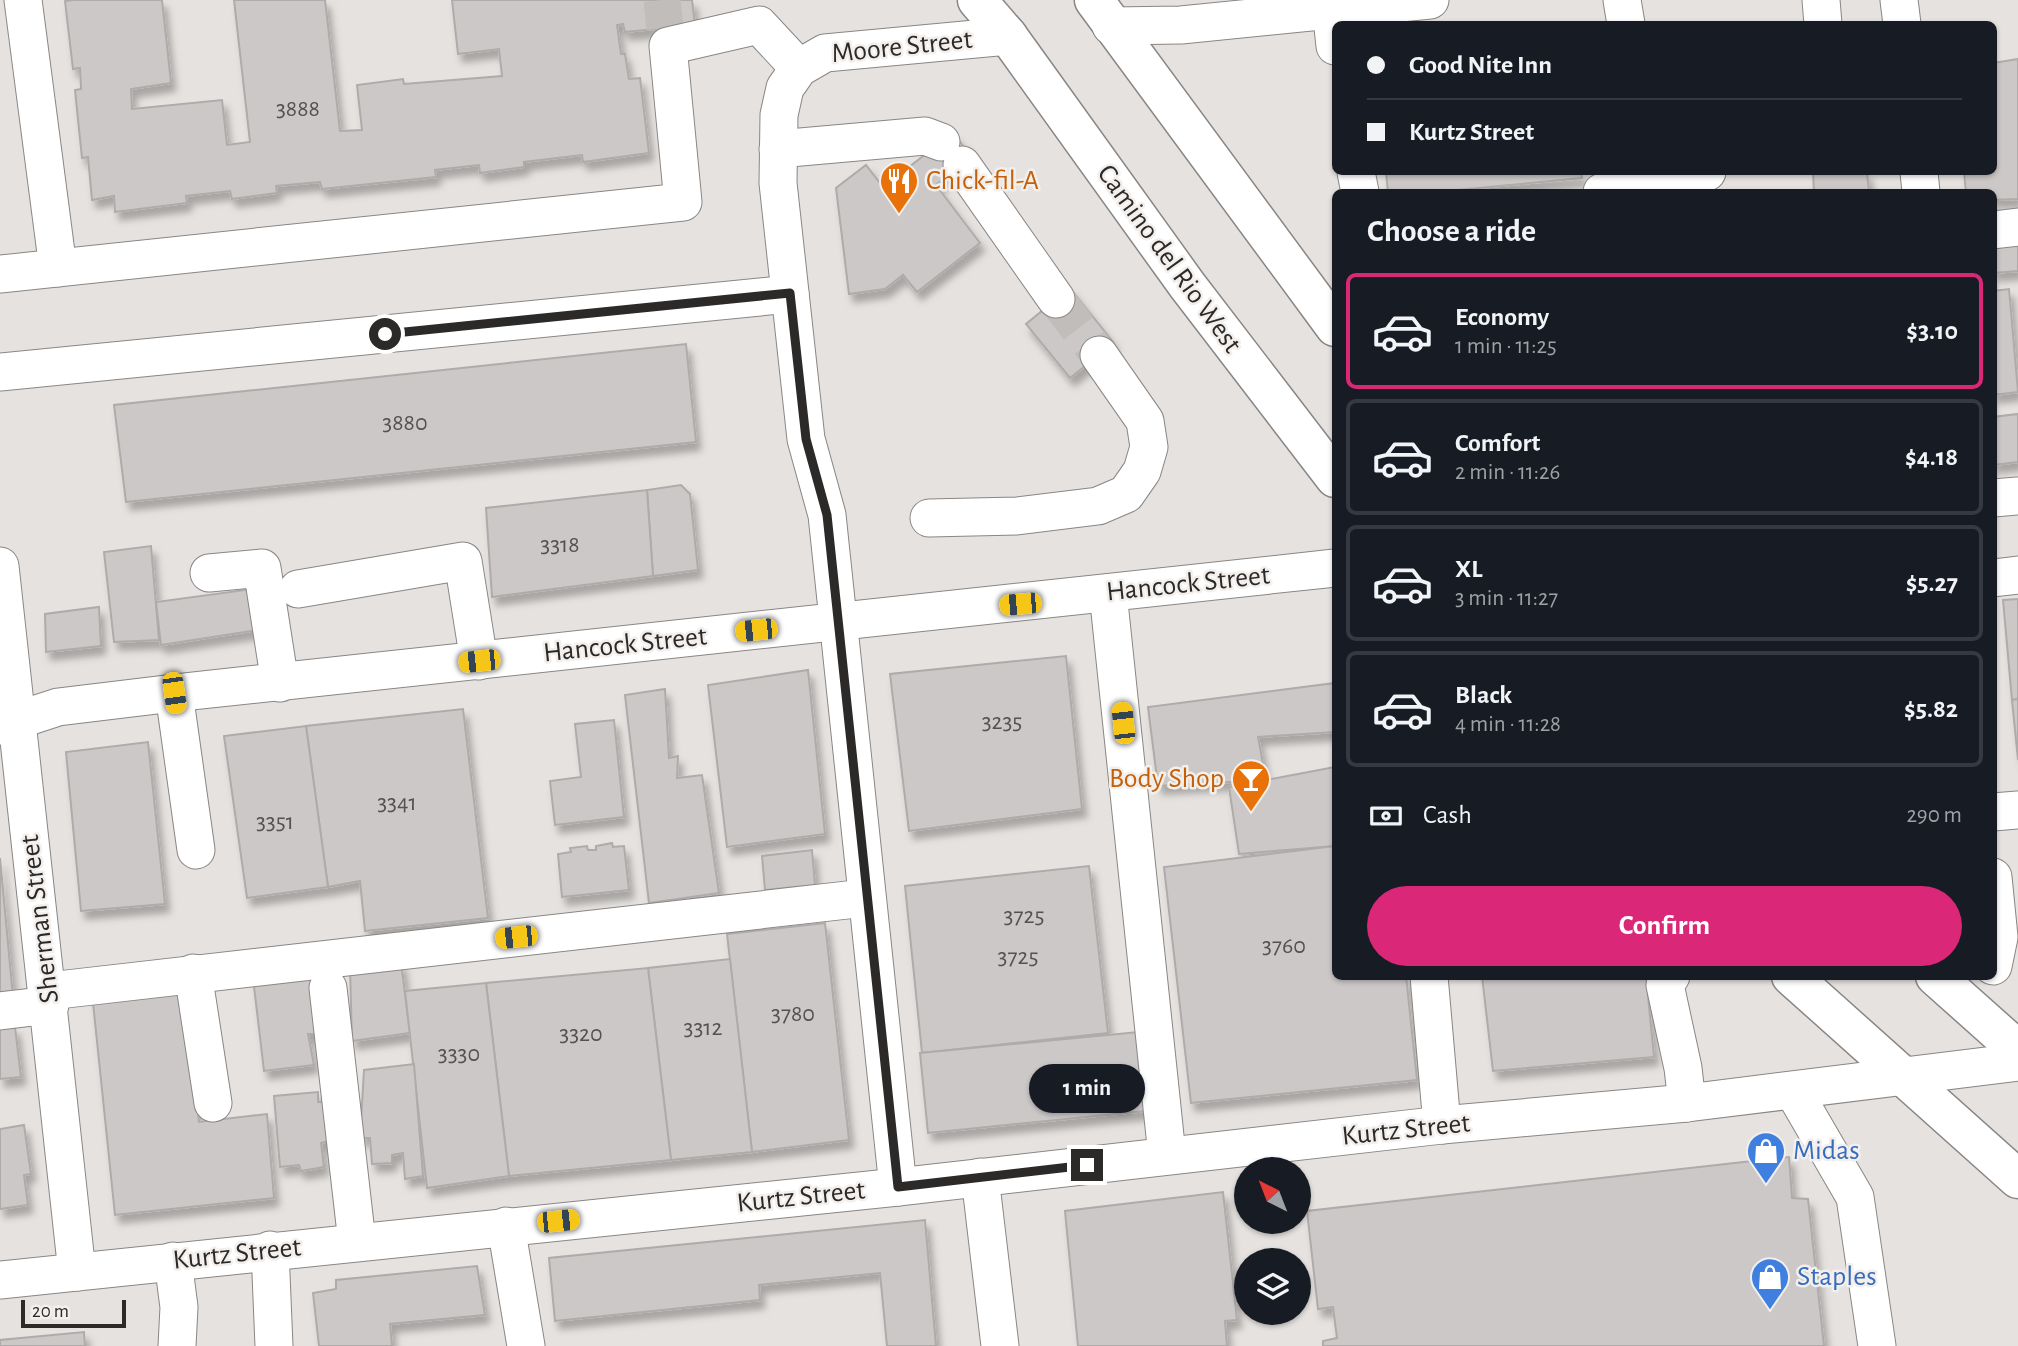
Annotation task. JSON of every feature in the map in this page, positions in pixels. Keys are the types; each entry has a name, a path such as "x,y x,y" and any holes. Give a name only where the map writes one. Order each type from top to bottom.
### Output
{"main road":[{"path":"977,0 1008,36"},
{"path":"984,0 1008,36"},
{"path":"1103,13 1332,323"},
{"name":"Camino del Rio West","path":"1008,36 1187,285 1332,474"},
{"path":"1795,980 2018,1179"},
{"path":"1939,980 2018,1050"}],"street":[{"path":"23,0 58,268"},
{"path":"1103,13 1181,25 1236,9 1430,0"},
{"path":"1622,0 1626,21"},
{"path":"1821,0 1823,21"},
{"path":"1899,0 1902,21"},
{"path":"0,274 683,202 667,37 766,12 799,68 785,88 780,103 778,183 806,439 827,515 865,898 898,1187"},
{"name":"Moore Street","path":"799,68 825,53 845,49 1008,36"},
{"path":"778,149 925,136 951,154 1056,299"},
{"path":"1611,189 1654,175"},
{"path":"1997,230 2018,227"},
{"path":"0,372 790,293"},
{"path":"929,517 1017,516 1098,506 1126,494 1142,471 1149,447 1145,421 1099,355"},
{"path":"1997,498 2018,496"},
{"path":"298,589 463,561 479,661"},
{"name":"Sherman Street","path":"0,566 8,723 49,998 77,1272"},
{"path":"209,573 262,568 280,683"},
{"name":"Hancock Street","path":"8,723 58,707 174,693 1332,568"},
{"path":"1997,578 2018,575"},
{"path":"1108,593 1167,1155"},
{"path":"174,693 196,850"},
{"path":"1997,812 2018,810"},
{"path":"1997,884 2018,881"},
{"path":"0,1011 49,998 193,973 865,898"},
{"path":"1997,907 2003,954 1997,975"},
{"path":"193,973 213,1103"},
{"path":"1429,980 1442,1125"},
{"path":"1668,980 1665,985 1683,1068 1687,1103"},
{"path":"1984,1020 1996,980"},
{"path":"328,988 357,1242"},
{"name":"Kurtz Street","path":"0,1280 898,1187 1442,1125 1687,1103 2018,1062"},
{"path":"1794,1091 1854,1197 1877,1346"},
{"path":"980,1178 1000,1346"},
{"path":"506,1226 526,1346"},
{"path":"270,1250 274,1346"},
{"path":"173,1261 179,1307 177,1346"}],"building":[{"path":"162,0 171,83 131,89 132,109 222,100 227,145 250,142 234,0 325,0 340,131 362,130 357,85 403,79 404,84 502,76 499,49 458,54 452,0 692,0 695,25 625,32 623,24 617,25 621,54 625,54 629,79 640,78 649,153 583,162 582,155 524,162 524,167 480,173 479,165 435,170 436,177 322,189 320,182 276,186 277,193 232,199 230,191 186,196 187,203 115,212 114,196 92,200 88,157 82,158 75,90 81,89 80,68 73,69 65,1"},
{"path":"2018,59 2018,199 1997,200 1997,189 1966,189 1964,175 1997,175 1997,62"},
{"name":"Chick-fil-A","path":"953,133 972,157 936,185 980,243 917,292 903,275 885,289 849,294 836,188 866,165 883,187"},
{"path":"1386,175 1582,175 1582,178 1468,189 1388,189"},
{"path":"1813,175 1867,175 1869,189 1814,189"},
{"path":"2018,231 2018,271 1997,273 1997,234"},
{"path":"1070,288 1114,343 1070,378 1026,324"},
{"path":"2009,289 2018,392 1997,395 1997,290"},
{"path":"686,344 696,442 126,502 114,405"},
{"path":"2018,414 2018,462 1997,465 1997,417"},
{"path":"681,485 690,494 698,570 653,576 647,490"},
{"path":"647,490 653,576 492,597 486,508"},
{"path":"151,546 159,640 114,642 104,552"},
{"path":"252,589 258,630 161,645 156,602"},
{"path":"2018,599 2018,699 2012,700 2003,600"},
{"path":"99,607 101,646 46,652 45,614"},
{"path":"1066,656 1082,809 909,831 890,674"},
{"path":"808,670 825,834 727,847 708,685"},
{"path":"1332,683 1332,732 1258,737 1266,780 1158,786 1148,707"},
{"path":"665,689 669,758 678,756 677,778 702,775 719,893 649,903 625,695"},
{"path":"2018,699 2018,760 2012,700"},
{"path":"463,709 488,918 365,931 360,881 328,887 306,726"},
{"path":"614,720 624,817 555,825 550,781 581,777 575,724"},
{"path":"306,726 328,887 247,898 224,736"},
{"path":"148,742 165,904 81,911 66,752"},
{"path":"1332,768 1332,846 1239,854 1229,787"},
{"path":"612,843 613,847 624,846 629,890 562,897 558,854 571,852 570,848 587,846 588,850 596,850 596,846"},
{"path":"1332,846 1332,980 1406,980 1417,1080 1191,1103 1164,867"},
{"path":"812,850 815,885 765,890 762,856"},
{"path":"0,858 13,997 0,998"},
{"path":"1089,866 1108,1033 922,1053 905,886"},
{"path":"825,923 849,1140 752,1152 727,934"},
{"path":"730,959 752,1152 671,1160 648,968"},
{"path":"401,962 410,1033 352,1041 350,967"},
{"path":"648,968 671,1160 509,1176 486,983"},
{"path":"310,972 317,1034 308,1034 314,1065 264,1071 253,978"},
{"path":"1482,980 1646,980 1654,1057 1493,1071"},
{"path":"185,983 199,1122 267,1114 274,1198 115,1215 92,993"},
{"path":"486,983 509,1176 427,1188 405,991"},
{"path":"15,1027 21,1077 0,1079 0,1028"},
{"path":"1138,1032 1146,1111 928,1133 920,1053"},
{"path":"414,1064 423,1176 405,1179 403,1153 392,1155 392,1163 372,1164 370,1138 360,1138 364,1070"},
{"path":"318,1092 318,1102 327,1102 332,1140 321,1143 324,1167 301,1171 299,1165 280,1167 274,1096"},
{"path":"24,1125 31,1174 24,1175 28,1205 0,1209 0,1129"},
{"path":"1789,1157 1792,1198 1808,1199 1824,1346 1323,1346 1323,1341 1337,1338 1333,1307 1318,1309 1310,1234 1311,1211"},
{"path":"1223,1192 1234,1293 1234,1320 1225,1321 1227,1346 1078,1346 1065,1211"},
{"path":"925,1220 936,1346 887,1346 880,1273 759,1285 760,1300 555,1321 549,1258"},
{"path":"477,1266 485,1315 390,1324 392,1346 319,1346 313,1293 336,1289 336,1280"},
{"path":"84,1332 85,1346 0,1346 0,1340"}],"tunnel":[{"path":"662,0 665,28"},
{"path":"1056,299 1099,355"}],"place":[{"name":"Chick-fil-A","path":"899,215"},
{"name":"Body Shop","path":"1251,813"},
{"name":"Midas","path":"1766,1185"},
{"name":"Staples","path":"1770,1311"}],"route":[{"path":"385,334 790,293 806,439 827,515 865,898 898,1187 1087,1165"}]}
